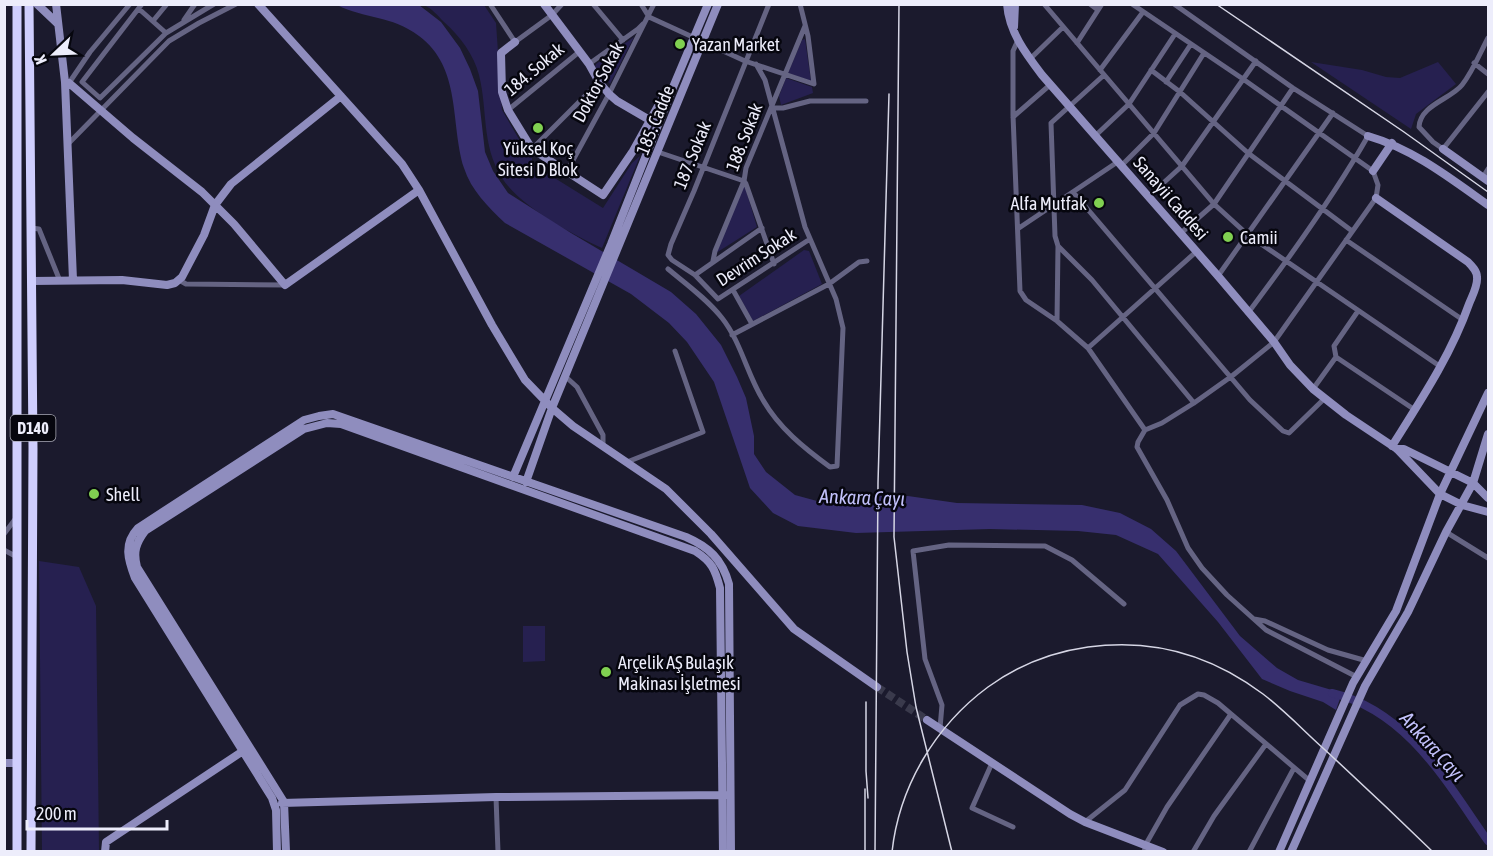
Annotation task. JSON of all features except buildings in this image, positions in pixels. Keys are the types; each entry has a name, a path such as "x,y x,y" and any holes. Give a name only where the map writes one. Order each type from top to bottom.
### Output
{"highway":[{"name":"D140","path":"16,4 17,852"},
{"name":"D140","path":"29,4 33,448 31,852"}],"street":[{"path":"37,4 57,23"},
{"path":"56,4 67,82 73,280"},
{"path":"67,82 130,4"},
{"path":"153,21 167,4"},
{"path":"183,22 195,4"},
{"path":"67,82 82,82 100,99 166,33 214,4"},
{"path":"68,144 169,41 236,4"},
{"path":"258,4 402,164 419,190 525,380 552,408 603,447 666,489 711,534 794,629 877,687"},
{"path":"490,4 515,42"},
{"path":"544,4 552,15 579,52 589,64 609,94 655,123 603,195 532,149 508,110 502,92 501,53 552,15 562,4"},
{"path":"593,4 623,40"},
{"path":"641,4 649,17 745,61 814,84 800,4"},
{"name":"Doktor Sokak","path":"566,173 654,4"},
{"name":"185. Cadde","path":"614,246 663,97 671,92 708,4"},
{"name":"185. Cadde","path":"614,246 658,152 718,4"},
{"name":"187. Sokak","path":"718,299 695,274 668,255 670,244 769,4"},
{"name":"Sanayii Caddesi","path":"1007,4 1013,29 1030,59 1197,251 1274,342 1290,365 1324,399 1394,447 1440,494 1462,505"},
{"name":"Sanayii Caddesi","path":"1013,29 1015,4"},
{"path":"1044,4 1214,204 1248,235 1441,367"},
{"path":"1090,4 1098,10"},
{"path":"1077,43 1102,4"},
{"path":"1132,4 1373,171 1378,185 1376,198 1274,342 1194,403 1162,423 1145,430 1138,442 1138,449 1167,500 1188,548 1227,596 1275,636 1355,680"},
{"path":"1174,4 1293,88 1368,136 1392,143 1430,164 1488,205"},
{"path":"82,82 140,7 166,33"},
{"path":"1057,321 1058,246 1055,236 1051,123 1102,72 1143,12"},
{"path":"589,64 638,29 649,17"},
{"name":"188. Sokak","path":"713,261 714,251 744,181 746,168 805,25"},
{"path":"1030,59 1063,27"},
{"path":"1095,136 1129,104 1175,34"},
{"path":"1487,176 1443,149 1423,133 1419,127 1419,120 1429,109 1462,86 1488,38"},
{"path":"1018,40 1013,51 1013,117 1020,291 1026,300 1057,321 1088,348 1145,430"},
{"path":"1166,82 1191,44"},
{"name":"184. Sokak","path":"508,110 579,52"},
{"path":"1019,228 1120,163 1154,133 1204,53"},
{"path":"1149,196 1182,166 1256,61"},
{"path":"1474,63 1488,74"},
{"path":"668,269 694,290 722,318 762,399 777,422 803,448 830,467 837,466 843,328 836,299 805,227 765,80 756,64"},
{"path":"1151,70 1180,92 1248,153 1352,231"},
{"path":"67,82 216,205 285,285"},
{"path":"532,149 599,82"},
{"path":"1013,117 1051,84"},
{"path":"1181,233 1214,204 1293,88"},
{"path":"1443,149 1488,92"},
{"path":"32,281 122,280 167,285 179,280 204,235 216,205 237,177 341,96"},
{"path":"772,108 783,108 810,101 866,101"},
{"path":"1218,276 1333,113"},
{"path":"1248,313 1287,261 1368,136"},
{"path":"1373,171 1392,143"},
{"path":"658,152 744,181 774,264"},
{"path":"179,280 186,284 285,285 419,190"},
{"path":"1073,192 1232,376 1250,400 1282,431 1289,433 1324,399"},
{"path":"1376,198 1472,266 1476,272 1476,285 1441,367 1394,447"},
{"path":"31,228 39,229 60,281"},
{"path":"695,274 762,228"},
{"name":"Devrim Sokak","path":"718,299 810,239"},
{"path":"1346,240 1463,320"},
{"path":"513,477 614,246"},
{"path":"1058,246 1092,280 1194,403"},
{"path":"1088,348 1197,251"},
{"path":"732,335 829,284 859,262 867,261"},
{"path":"526,482 598,285"},
{"path":"732,290 752,324"},
{"path":"1358,311 1334,346 1336,357 1415,410"},
{"path":"627,462 703,432 675,351"},
{"path":"1313,389 1336,357"},
{"path":"566,377 577,387 603,435 603,447"},
{"path":"1279,852 1355,680 1396,611 1440,494 1488,393"},
{"path":"277,852 276,806 135,578 128,558 128,547 132,534 138,528 304,420 333,414 700,543 712,550 725,571 729,584 727,795 723,852"},
{"path":"286,852 284,802 138,567 135,550 138,540 145,531 304,429 327,423 341,424 695,551 708,559 716,571 720,588 731,852"},
{"path":"1291,852 1365,686 1408,612 1446,532 1473,483 1488,434"},
{"name":"Sanayii Caddesi","path":"1394,447 1404,449 1473,483"},
{"path":"1473,483 1488,498"},
{"path":"1462,505 1488,512"},
{"path":"4,534 17,516"},
{"path":"1446,532 1488,558"},
{"path":"940,728 942,705 925,659 914,551 949,545 1045,546 1072,560 1124,604"},
{"path":"4,550 17,558"},
{"path":"1254,619 1265,621 1328,650 1367,661"},
{"path":"1085,822 1125,790 1180,705 1198,694 1204,694 1231,714 1310,781"},
{"path":"1145,848 1193,766 1231,714"},
{"path":"927,720 1085,822 1145,848 1163,852"},
{"path":"1193,852 1214,816 1266,744"},
{"path":"105,852 105,842 251,746"},
{"path":"4,763 17,763"},
{"path":"992,763 972,808 1013,827"},
{"path":"1249,852 1294,768"},
{"path":"276,806 284,802 727,795"},
{"path":"496,797 498,852"}],"shaded area":[{"path":"423,5 484,5 496,23 502,110 532,158 532,164 603,208 632,163 640,156 602,248 561,227 533,209 502,178 491,153 482,88 474,60 456,33 435,12"},
{"path":"634,37 610,84 595,67 596,64"},
{"path":"805,39 811,81 788,73 802,40"},
{"path":"1311,62 1400,78 1438,62 1456,84 1416,114 1411,129"},
{"path":"786,78 812,87 813,93 781,105 779,96"},
{"path":"742,187 745,187 757,227 716,253"},
{"path":"804,250 809,251 822,284 753,321 739,296"},
{"path":"39,561 79,567 96,606 99,851 42,851"},
{"path":"523,626 545,626 545,661 523,662"}],"water":[{"path":"337,5 419,5 441,22 460,48 470,69 478,91 485,152 493,171 508,193 671,292 696,314 721,345 746,398 754,436 754,454 766,472 795,495 817,501 865,496 908,496 957,503 1082,505 1120,513 1151,529 1176,551 1240,636 1277,668 1298,680 1342,693 1336,710 1323,702 1262,679 1218,622 1158,554 1116,535 1078,531 990,529 856,533 798,526 773,513 750,488 714,382 687,342 669,323 631,294 505,223 481,198 467,176 460,151 448,80 433,49 409,29"}],"waterway":[{"name":"Ankara Çayı","path":"1332,693 1359,702 1404,732 1441,773 1488,841"}],"tunnel":[{"path":"877,687 927,720"}],"railway":[{"path":"899,4 894,537 907,652 916,707 952,852"},
{"path":"1216,4 1488,192"},
{"path":"875,852 878,483 889,94"},
{"path":"892,852 902,804 911,782 936,739 969,703 999,679 1035,661 1075,649 1112,645 1158,647 1180,652 1201,659 1243,680 1286,714 1433,852"},
{"path":"866,702 868,798"},
{"path":"865,789 865,852"}],"place":[{"name":"Yazan Market","path":"680,44"},
{"name":"Yüksel Koç Sitesi D Blok","path":"538,128"},
{"name":"Alfa Mutfak","path":"1099,203"},
{"name":"Camii","path":"1228,237"},
{"name":"Shell","path":"94,494"},
{"name":"Arçelik AŞ Bulaşık Makinası İşletmesi","path":"606,672"}]}
